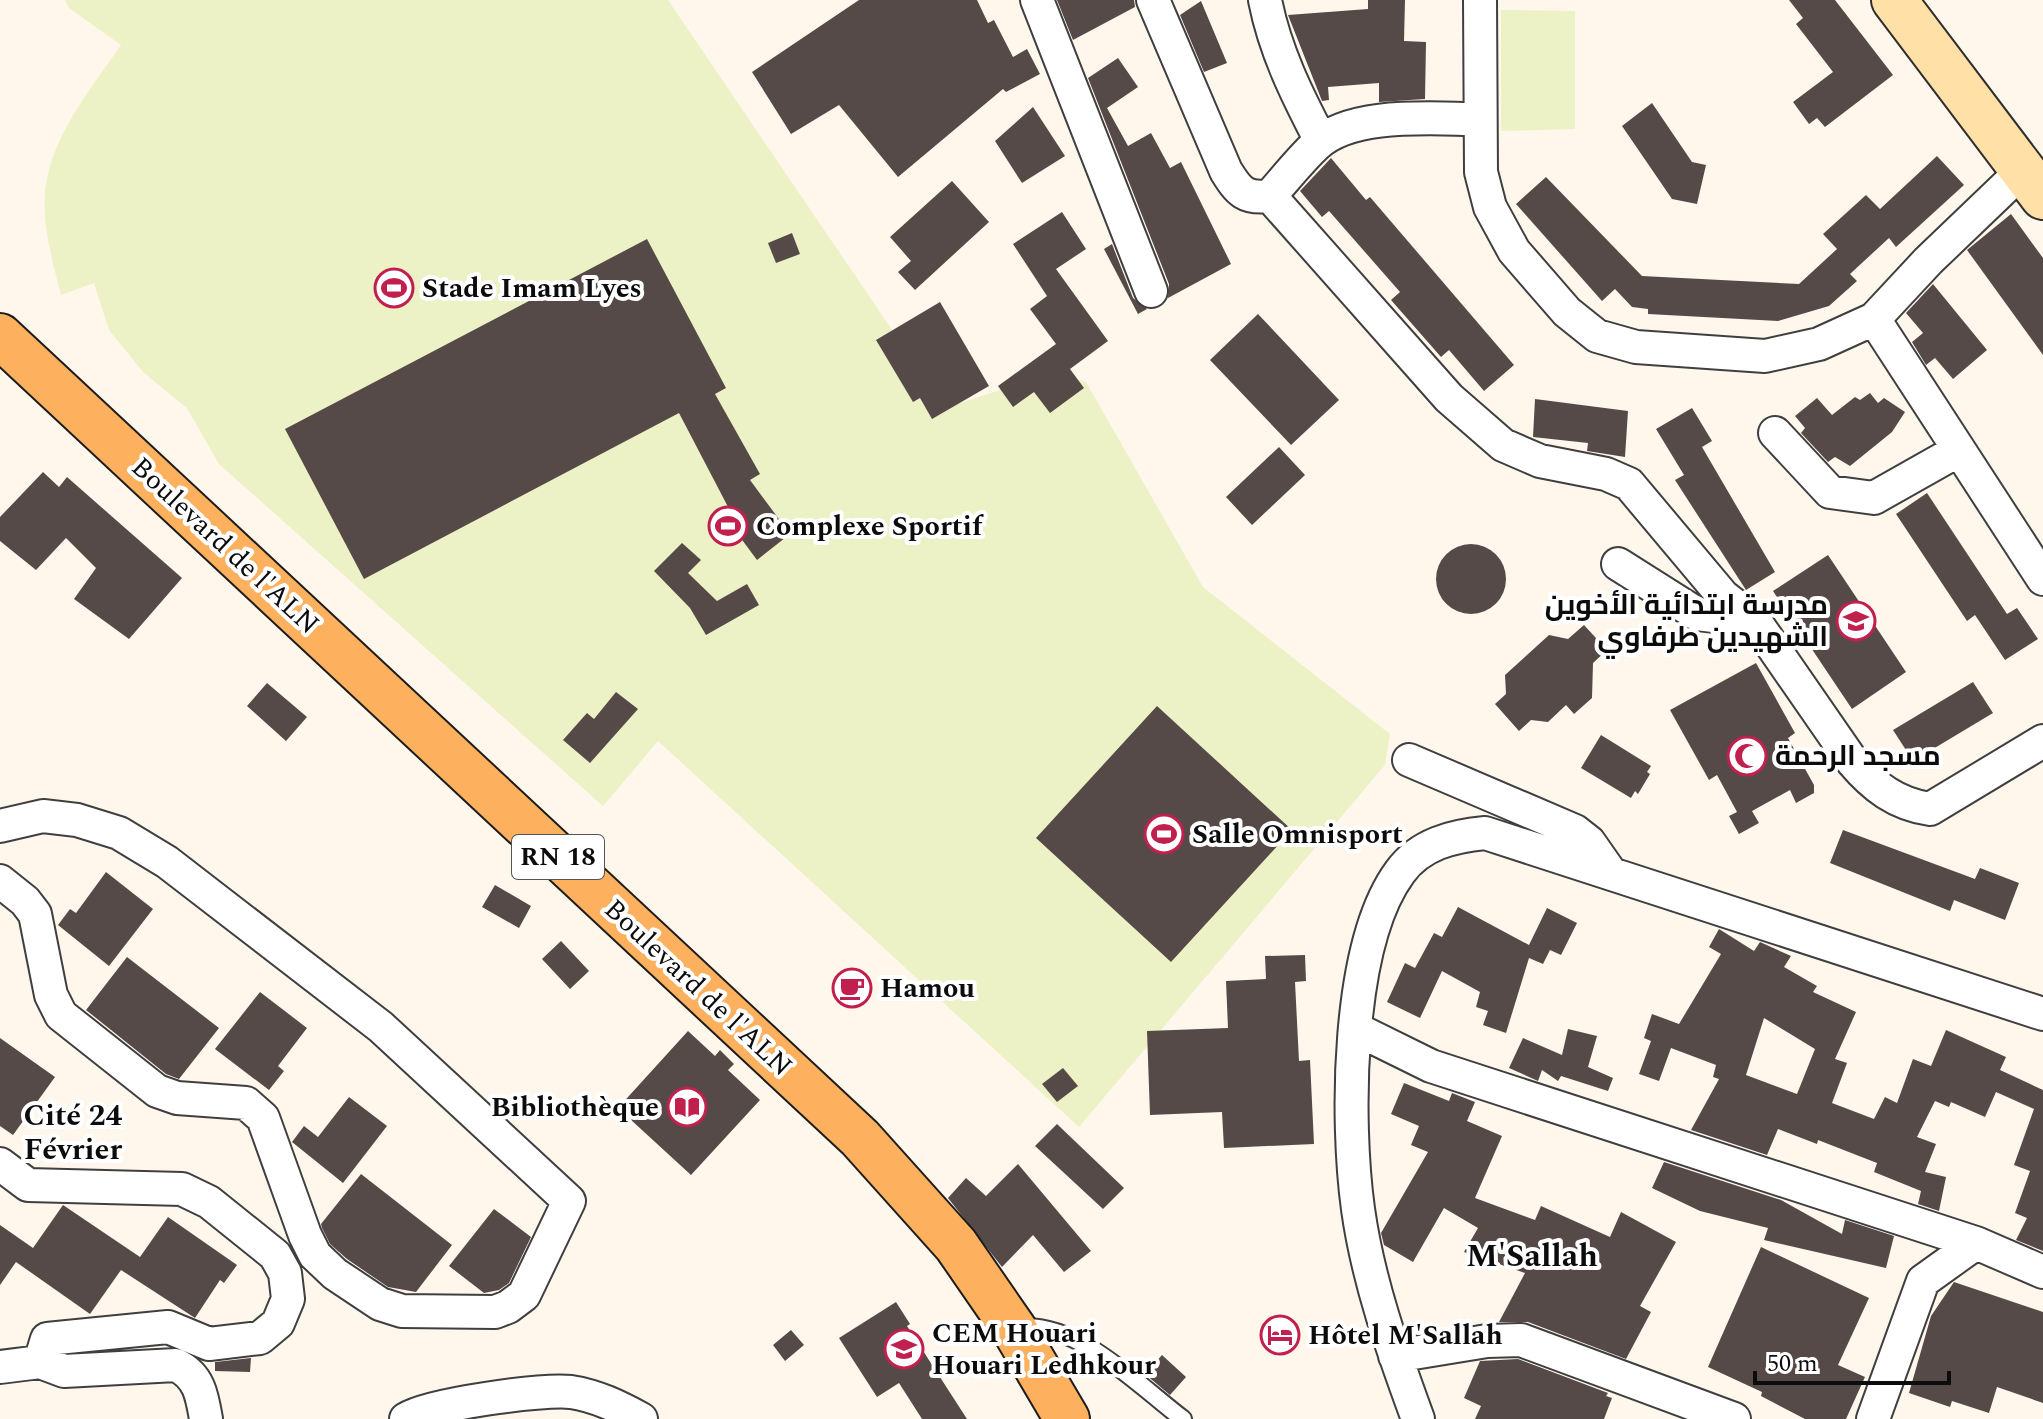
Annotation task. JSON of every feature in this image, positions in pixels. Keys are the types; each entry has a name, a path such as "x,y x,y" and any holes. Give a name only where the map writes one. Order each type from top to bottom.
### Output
{"main road":[{"path":"1894,0 2036,172"},
{"path":"1931,0 2036,172"},
{"name":"Boulevard de l'ALN","path":"0,336 860,1138 956,1245 1014,1329 1067,1419"}],"street":[{"path":"1037,0 1151,291"},
{"path":"1153,0 1233,182 1239,193 1252,198 1270,196 1321,141 1346,126 1423,119 1479,119"},
{"path":"1265,0 1272,35 1291,84 1321,141"},
{"path":"1480,0 1481,172 1499,224 1514,251 1567,312 1597,336 1636,347 1765,356 1819,344 1874,319 1928,261 2036,172"},
{"path":"1270,196 1449,398 1480,428 1503,445 1540,461 1606,474 1629,484 1723,596 1755,621 1868,780 1887,795 1913,807 1930,809 2043,741"},
{"path":"1874,319 2043,579"},
{"path":"1775,433 1830,492 1874,498 1959,450"},
{"path":"1618,564 1697,614 1755,621"},
{"path":"1409,760 1575,831 1589,842 1610,872"},
{"path":"0,826 43,816 77,820 119,833 167,862 381,1027 569,1201 524,1295 495,1312 402,1311 380,1304 335,1274 315,1255 305,1235 263,1118 246,1103 177,1098 157,1091 74,1029 61,1015 51,995 35,914 0,881"},
{"path":"1418,1419 1395,1356 1367,1259 1358,1209 1350,1125 1356,1029 1366,955 1380,909 1400,871 1426,848 1458,835 1485,833 2043,1014"},
{"path":"1356,1029 1431,1066 1976,1243 2043,1272"},
{"path":"0,1164 28,1185 182,1189 209,1202 275,1255 285,1273 288,1299 278,1323 260,1338 209,1344 168,1327 141,1328 47,1339 40,1362"},
{"path":"1873,1419 1923,1281 1976,1243"},
{"path":"1395,1356 1487,1341 1521,1340 1734,1419"},
{"path":"0,1367 40,1362 64,1371 176,1365 188,1371 199,1386 206,1419"},
{"path":"406,1419 443,1404 570,1392 608,1402 641,1419"}],"lane":[{"path":"1014,1329 1038,1326 1065,1333 1183,1419"}],"green space":[{"name":"Complexe Sportif","path":"65,0 668,0 945,408 1054,372 1086,382 1203,587 1390,734 1385,765 1079,1127 658,741 603,806 219,464 187,408 144,373 109,330 94,283 61,295 46,223 47,179 67,125 121,45 69,8"},
{"path":"1501,10 1575,11 1575,129 1501,131"}],"building":[{"path":"859,0 977,0 988,23 994,20 1013,57 1027,49 1040,74 1006,92 1003,89 898,177 839,105 791,134 752,72"},
{"path":"1057,0 1134,0 1135,7 1073,40"},
{"path":"1368,0 1405,0 1404,41 1426,42 1425,99 1379,102 1379,83 1328,87 1329,100 1322,101 1288,15 1368,9"},
{"path":"1789,0 1835,0 1893,75 1825,127 1817,118 1809,124 1793,102 1833,72 1796,24 1803,18"},
{"path":"1201,1 1227,63 1204,72 1180,15"},
{"path":"1118,58 1138,87 1107,108 1128,146 1151,133 1170,168 1181,162 1231,264 1168,298 1169,284 1088,78"},
{"path":"1652,103 1692,162 1706,165 1697,204 1672,199 1622,126"},
{"path":"1033,107 1065,156 1022,183 995,141"},
{"path":"1937,156 1964,185 1896,247 1889,238 1850,274 1857,281 1829,306 1778,321 1648,314 1648,309 1632,307 1615,289 1602,301 1516,204 1546,177 1642,276 1799,284 1837,249 1823,234 1866,195 1880,209"},
{"path":"1331,158 1366,200 1370,197 1514,365 1484,391 1449,350 1441,357 1391,300 1400,292 1329,211 1322,217 1300,191"},
{"path":"952,181 989,222 915,290 898,272 911,261 890,237"},
{"path":"1062,212 1086,249 1056,269 1108,341 1070,369 1084,388 1050,413 1034,392 1013,407 998,386 1056,344 1030,309 1047,296 1013,244"},
{"path":"2011,214 2043,258 2043,355 1967,250"},
{"path":"792,233 800,254 776,263 768,243"},
{"path":"647,239 726,388 715,394 760,474 750,480 790,534 757,560 734,529 738,526 679,413 364,579 285,429"},
{"path":"1112,244 1133,298 1147,309 1138,314 1104,249"},
{"path":"1933,284 1987,350 1953,379 1935,358 1926,365 1912,342 1923,333 1906,313"},
{"path":"940,302 989,386 932,419 920,398 913,402 876,340"},
{"path":"1258,314 1339,400 1291,445 1210,360"},
{"path":"1870,393 1878,403 1884,398 1905,412 1892,432 1850,466 1835,457 1828,462 1801,433 1805,428 1795,416 1817,398 1832,415 1855,397 1860,400"},
{"path":"1535,399 1628,411 1625,457 1587,451 1588,443 1533,437"},
{"path":"1692,408 1712,441 1702,447 1775,572 1746,590 1675,480 1684,475 1656,429"},
{"path":"1279,447 1305,475 1252,525 1226,497"},
{"path":"43,472 59,487 67,477 182,578 129,639 74,599 96,568 66,538 36,570 0,541 0,517"},
{"path":"1927,493 2007,614 2017,608 2038,639 2005,660 1975,615 1967,621 1896,514"},
{"path":"682,543 701,560 688,573 717,601 747,584 759,605 706,635 690,608 654,571"},
{"path":"1478,544 1500,559 1506,579 1504,593 1496,604 1485,612 1464,614 1446,604 1438,593 1436,572 1446,554 1457,546"},
{"path":"1828,555 1906,672 1852,709 1773,591"},
{"path":"1584,625 1607,650 1593,663 1592,698 1574,714 1566,705 1548,722 1531,720 1519,731 1495,704 1506,694 1505,675 1549,635 1568,639"},
{"name":"مسجد الرحمة","path":"1756,663 1795,733 1788,738 1814,785 1814,793 1796,803 1790,790 1752,811 1759,823 1739,834 1729,816 1737,812 1717,775 1709,780 1670,710"},
{"path":"1973,682 1993,713 1913,761 1893,730"},
{"path":"267,683 307,717 286,741 247,706"},
{"path":"616,692 638,709 590,763 563,740 587,713 594,719"},
{"name":"Salle Omnisport","path":"1157,706 1292,830 1171,962 1036,838"},
{"path":"1601,735 1651,766 1647,772 1650,774 1638,794 1635,791 1631,798 1581,768"},
{"path":"1843,830 1975,879 1980,868 2019,883 2005,920 1954,900 1950,911 1830,863"},
{"path":"106,872 153,909 109,966 58,925 70,909 76,913"},
{"path":"495,885 531,906 519,928 482,907"},
{"path":"1458,907 1529,945 1547,908 1577,923 1561,955 1550,950 1543,964 1529,958 1506,1033 1483,1025 1488,1011 1476,1007 1480,992 1442,971 1420,1018 1387,1002 1405,963 1415,968 1434,933 1442,937"},
{"path":"1719,929 1754,951 1760,942 1791,956 1784,967 1817,986 1813,992 1856,1012 1835,1059 1847,1063 1832,1103 1874,1119 1885,1097 1897,1103 1913,1059 1931,1066 1946,1030 2006,1057 2000,1070 2043,1090 2043,1251 2016,1240 2027,1218 2015,1213 2030,1171 2014,1165 2034,1109 1996,1092 1985,1117 1951,1102 1949,1107 1935,1101 1917,1137 1936,1144 1925,1172 1946,1177 1939,1211 1918,1204 1921,1191 1874,1172 1877,1163 1818,1140 1817,1144 1778,1129 1767,1155 1691,1130 1719,1079 1713,1077 1716,1065 1671,1048 1659,1081 1639,1074 1651,1041 1644,1038 1652,1014 1679,1024 1721,954 1709,947","holes":["1764,1018 1815,1049 1797,1094 1746,1075"]},
{"path":"561,941 589,971 570,989 542,959"},
{"path":"1305,955 1306,981 1295,982 1299,1061 1310,1060 1314,1144 1224,1148 1222,1112 1150,1115 1147,1031 1228,1028 1226,981 1266,979 1265,956"},
{"path":"127,957 219,1028 179,1079 166,1074 86,1010"},
{"path":"260,992 307,1028 278,1066 284,1071 269,1090 215,1049"},
{"path":"1568,1029 1597,1036 1588,1067 1613,1078 1608,1091 1561,1076 1558,1081 1542,1070 1538,1081 1509,1068 1523,1038 1562,1055"},
{"path":"688,1031 715,1056 720,1050 734,1064 728,1070 760,1100 691,1175 618,1108"},
{"path":"0,1038 55,1077 13,1135 0,1126"},
{"path":"1063,1068 1078,1086 1057,1102 1042,1084"},
{"path":"1404,1083 1449,1101 1452,1093 1475,1102 1467,1121 1502,1136 1475,1198 1535,1220 1541,1206 1610,1237 1621,1212 1676,1242 1640,1306 1651,1312 1626,1359 1528,1322 1499,1322 1525,1273 1464,1252 1478,1228 1444,1208 1413,1262 1384,1245 1381,1233 1428,1152 1411,1145 1419,1126 1391,1114"},
{"path":"349,1097 387,1126 343,1183 292,1142 304,1126 318,1137"},
{"path":"1057,1124 1124,1188 1103,1209 1035,1146"},
{"path":"1664,1162 1781,1200 1842,1234 1845,1220 1894,1236 1886,1268 1764,1240 1768,1228 1700,1211 1652,1188"},
{"path":"1018,1164 1091,1251 1064,1272 1033,1235 1002,1267 948,1198 966,1178 986,1196"},
{"path":"361,1174 452,1245 416,1292 388,1287 330,1244 322,1228 321,1224"},
{"path":"63,1205 140,1257 168,1217 237,1265 224,1283 220,1280 195,1318 121,1270 90,1314 16,1262 0,1285 0,1225 33,1248"},
{"path":"494,1209 531,1237 509,1283 499,1290 484,1293 449,1266"},
{"path":"1761,1247 1869,1298 1838,1365 1865,1377 1846,1419 1805,1419 1761,1396 1762,1392 1708,1367"},
{"path":"1954,1282 2043,1312 2043,1403 1997,1387 1989,1413 1952,1401 1950,1407 1909,1393 1931,1316"},
{"path":"896,1302 910,1324 907,1326 967,1419 922,1419 899,1383 877,1397 839,1338"},
{"path":"791,1330 804,1345 785,1361 773,1345"},
{"path":"1162,1355 1186,1377 1170,1395 1145,1374"},
{"path":"251,1358 250,1372 215,1371 215,1362"},
{"path":"1518,1359 1608,1393 1606,1396 1612,1398 1604,1419 1475,1419 1481,1406 1464,1398 1480,1361"}],"place":[{"name":"Stade Imam Lyes","path":"394,288"},
{"name":"Complexe Sportif","path":"728,526"},
{"name":"مدرسة ابتدائية الأخوين الشهيدين طرفاوي","path":"1856,621"},
{"name":"مسجد الرحمة","path":"1747,756"},
{"name":"Salle Omnisport","path":"1164,834"},
{"name":"Hamou","path":"852,988"},
{"name":"Bibliothèque","path":"687,1107"},
{"name":"Hôtel M'Sallah","path":"1280,1335"},
{"name":"CEM Houari Houari Ledhkour","path":"904,1349"}],"district":[{"name":"Cité 24 Février","path":"73,1133"},
{"name":"M'Sallah","path":"1532,1256"}]}
